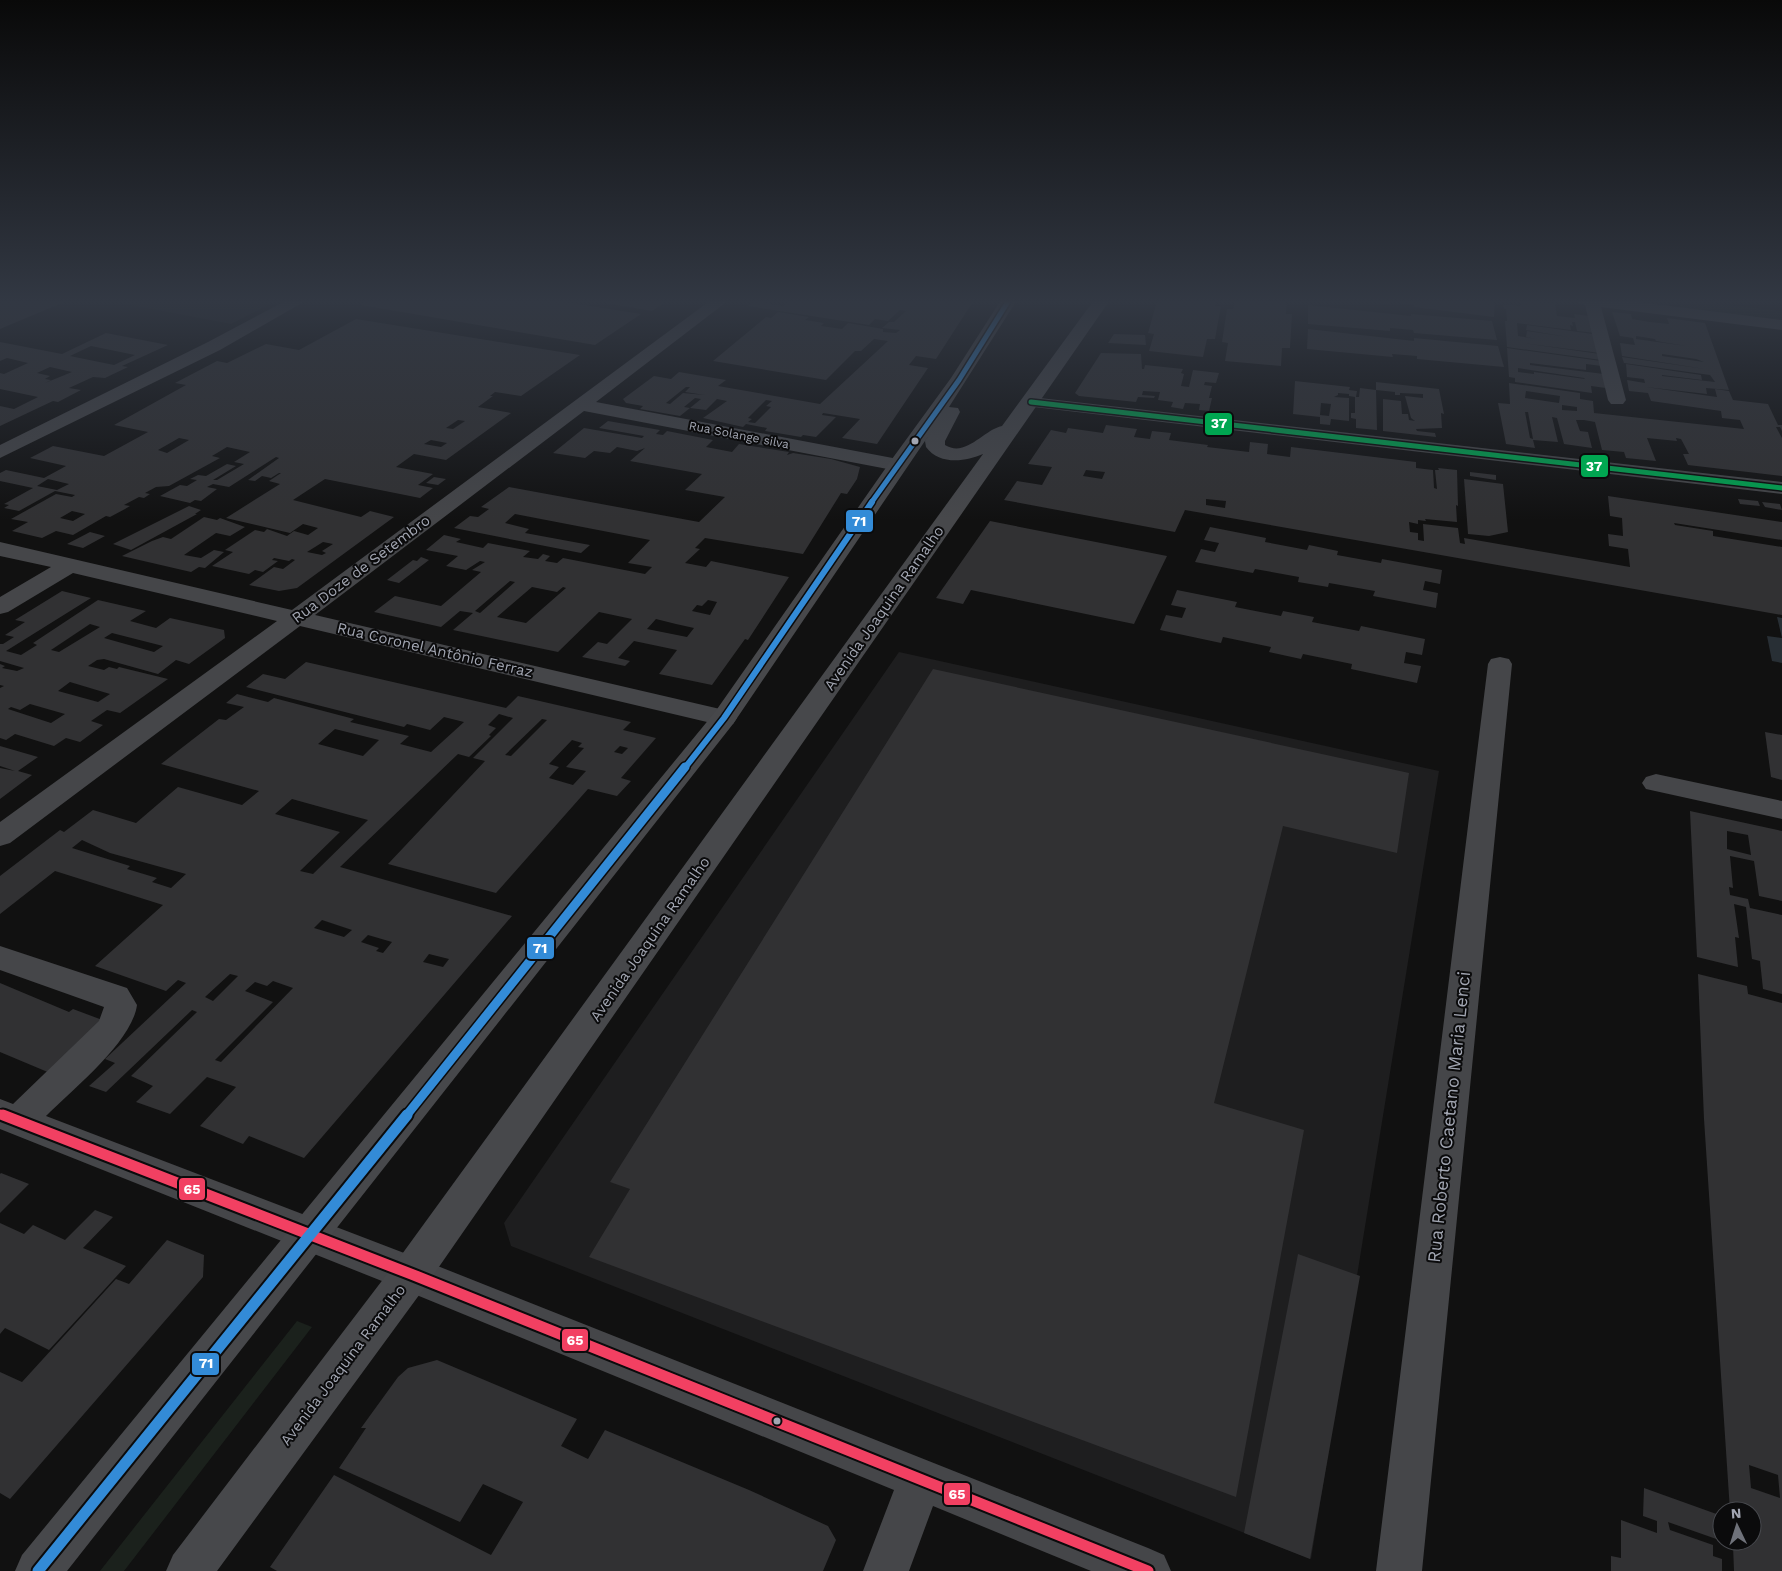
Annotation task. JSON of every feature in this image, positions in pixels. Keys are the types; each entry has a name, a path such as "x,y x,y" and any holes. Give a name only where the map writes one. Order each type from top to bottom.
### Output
{"main road":[{"path":"38,1571 724,718 963,373"},
{"name":"Avenida Joaquina Ramalho","path":"189,1571 411,1274 1051,373"},
{"path":"959,380 964,390 935,441 936,447 945,454 961,454 981,446 994,434 1010,431"}],"street":[{"path":"0,452 159,373"},
{"name":"Rua Doze de Setembro","path":"0,836 623,373"},
{"path":"1609,373 1617,400"},
{"path":"1031,402 1782,488"},
{"name":"Rua Solange silva","path":"581,405 898,465"},
{"name":"Rua Coronel Antônio Ferraz","path":"0,549 724,718"},
{"path":"0,607 69,566"},
{"name":"Rua Roberto Caetano Maria Lenci","path":"1399,1571 1500,664"},
{"path":"1656,783 1782,810"},
{"path":"0,958 116,997 121,1006 118,1018 111,1030 9,1118 411,1274 1148,1571"},
{"path":"886,1571 921,1479"}],"shaded area":[{"path":"1777,617 1782,618 1782,638"},
{"path":"1767,636 1782,638 1782,663 1772,661"},
{"path":"899,652 1439,771 1311,1559 511,1246 504,1223"},
{"path":"297,1321 312,1327 124,1571 100,1571"}],"building":[{"path":"0,373 38,373 50,376 45,379 51,380 45,383 69,373 115,373 105,378 93,377 69,388 81,390 58,402 53,401 0,426 0,406 14,409 38,397 0,389"},
{"path":"193,373 554,373 521,396 495,392 490,396 493,396 478,407 511,413 446,460 414,454 396,467 433,474 418,485 433,488 420,498 325,479 293,500 361,517 370,511 394,517 297,588 279,591 249,585 274,567 283,569 295,560 292,559 289,561 274,558 272,560 278,561 263,572 255,570 249,574 212,566 233,552 225,550 255,530 264,532 267,529 287,536 294,531 308,535 318,528 303,524 290,533 226,518 280,484 269,481 281,473 271,478 262,476 255,481 248,480 279,458 276,457 229,487 213,484 207,487 217,489 201,501 195,500 190,503 160,496 180,485 187,486 197,480 190,479 198,475 206,476 227,464 236,466 213,480 217,480 244,464 234,462 250,452 227,447 212,456 220,458 169,486 156,487 145,493 150,494 144,498 139,497 124,505 130,506 125,509 110,517 106,516 73,535 56,531 42,538 12,531 28,522 11,519 56,494 72,497 75,495 55,491 19,511 4,508 9,505 4,504 33,488 0,481 0,473 6,470 44,478 66,466 30,458 53,446 104,456 148,432 114,425 186,385 175,383","holes":["458,420 465,421 453,429 446,428","179,438 189,440 167,453 158,450","431,440 447,443 441,447 424,444","48,479 69,484 57,490 37,486","72,511 85,514 73,521 60,518","323,542 333,544 322,551 326,553 322,555 307,552"]},
{"path":"677,373 687,373 726,380 718,386 820,404 853,373 924,373 877,444 842,438 860,419 823,413 822,415 836,417 816,437 803,435 801,437 765,431 767,428 746,424 743,427 703,418 727,401 717,399 706,410 690,408 680,416 640,409 643,406 626,403 623,399 654,376 671,379","holes":["686,387 690,387 685,392 705,395 683,393 670,404 666,403","695,398 701,399 690,408 684,407","766,400 772,401 766,406 771,407 755,423 748,422 752,419 748,418"]},
{"path":"786,373 833,373 826,380"},
{"path":"1088,373 1182,373 1184,374 1181,386 1189,387 1192,373 1219,373 1216,383 1205,382 1204,385 1212,386 1209,398 1212,398 1209,411 1199,410 1200,404 1185,403 1183,409 1171,407 1173,402 1158,400 1160,392 1143,391 1142,395 1155,396 1154,398 1138,397 1136,402 1079,396 1075,393"},
{"path":"1509,373 1544,373 1585,379 1553,373 1598,373 1604,374 1606,388 1591,386 1592,393 1515,382 1515,378 1509,377"},
{"path":"1627,373 1690,373 1701,375 1702,380 1662,376 1715,382 1710,375 1698,373 1723,373 1729,390 1706,388 1707,394 1646,387 1717,397 1715,389 1729,391 1733,400 1768,404 1778,425 1782,425 1782,431 1780,427 1776,427 1782,438 1782,476 1688,465 1683,454 1689,454 1681,439 1676,438 1677,441 1647,438 1656,461 1626,458 1624,452 1602,450 1595,422 1584,420 1576,420 1580,431 1588,432 1592,448 1564,444 1557,418 1552,417 1558,442 1533,440 1535,448 1506,444 1498,403 1510,404 1509,383 1580,393 1580,399 1593,401 1594,413 1744,429 1740,420 1722,418 1721,411 1651,401 1648,393 1629,391 1627,380 1645,383 1644,379 1627,377","holes":["1526,391 1560,396 1559,403 1525,398","1562,405 1577,407 1577,411 1562,410","1525,412 1528,412 1533,439 1530,438"]},
{"path":"1295,381 1350,387 1349,390 1357,391 1356,397 1359,397 1360,388 1376,390 1377,430 1356,428 1356,419 1351,418 1351,413 1355,413 1355,397 1349,396 1349,394 1338,393 1334,397 1349,398 1349,421 1331,419 1330,425 1320,424 1320,417 1293,414","holes":["1321,403 1331,404 1329,416 1320,415"]},
{"path":"1376,382 1439,389 1444,414 1441,413 1442,428 1416,429 1417,431 1435,433 1436,437 1383,431 1383,399 1401,401 1402,414 1408,414 1409,420 1415,421 1411,418 1405,396 1423,398 1423,394 1400,393 1400,395 1395,395 1395,392 1376,390"},
{"path":"608,421 660,430 656,434 663,435 667,431 713,440 706,447 732,452 739,444 789,452 787,455 793,453 831,459 860,467 857,479 847,494 841,493 803,554 705,538 695,548 700,549 685,563 706,567 711,561 789,577 748,640 745,639 712,685 659,674 677,650 634,641 618,658 630,661 625,666 582,657 598,642 607,644 632,619 599,612 558,652 453,630 473,613 460,611 441,627 374,612 395,596 441,606 481,572 472,570 485,562 480,561 466,570 446,566 458,556 426,550 444,535 461,539 456,542 483,548 488,543 530,551 523,557 538,559 543,554 550,556 545,561 557,563 563,558 645,574 652,567 628,563 650,540 515,514 505,523 529,529 525,533 590,545 581,553 454,528 470,516 478,517 489,509 481,507 509,487 699,522 725,497 685,490 702,474 630,461 645,448 637,451 617,447 610,453 594,451 585,458 553,453 584,428 642,438 644,436 599,428","holes":["510,581 515,582 480,613 475,611","532,587 557,592 563,587 566,588 526,623 497,617","708,600 717,602 710,615 692,611 697,605 702,606","656,619 694,628 687,637 647,629"]},
{"path":"1106,425 1137,429 1134,437 1150,439 1152,431 1171,433 1169,440 1249,452 1250,442 1268,444 1267,454 1290,457 1291,447 1416,462 1416,468 1433,470 1434,488 1437,489 1435,470 1439,470 1438,468 1457,470 1457,522 1425,519 1426,521 1418,520 1418,524 1409,522 1410,532 1418,533 1418,540 1424,541 1423,524 1458,528 1460,543 1465,544 1464,538 1630,567 1628,549 1609,546 1608,534 1623,536 1622,518 1610,516 1608,496 1782,522 1782,540 1674,523 1675,525 1713,531 1713,536 1782,547 1782,615 1185,510 1175,532 1004,500 1017,481 1042,485 1052,467 1028,464 1051,430 1066,433 1068,428 1103,433","holes":["1086,470 1105,472 1102,479 1083,476","1206,499 1226,501 1225,508 1206,505"]},
{"path":"1470,472 1496,475 1496,480 1470,476"},
{"path":"434,477 446,479 438,485 426,483"},
{"path":"1464,479 1503,484 1508,532 1489,536 1468,534"},
{"path":"1738,499 1758,501 1760,506 1740,504"},
{"path":"1762,502 1780,504 1782,510 1765,507"},
{"path":"189,506 201,510 131,550 113,544"},
{"path":"204,517 217,520 220,518 245,527 230,536 216,533 184,555 201,558 214,550 224,552 205,568 199,567 191,572 122,556 163,537 171,539"},
{"path":"990,521 1167,556 1134,624 971,590 963,604 936,598"},
{"path":"1210,527 1266,538 1265,542 1307,550 1309,545 1338,551 1337,555 1381,563 1382,559 1442,570 1440,584 1425,581 1423,590 1438,593 1436,608 1373,596 1375,591 1329,583 1328,587 1298,582 1299,577 1255,569 1253,573 1195,562 1201,549 1215,552 1219,543 1204,540"},
{"path":"90,532 105,536 83,548 67,544"},
{"path":"421,557 429,560 399,583 387,580 413,560 417,561"},
{"path":"1177,590 1237,602 1235,607 1281,616 1283,611 1314,617 1312,622 1359,631 1361,626 1425,639 1422,655 1406,652 1404,663 1421,666 1417,683 1351,669 1352,664 1303,654 1301,659 1269,652 1271,647 1223,637 1221,643 1160,630 1166,615 1182,618 1186,608 1171,605"},
{"path":"62,591 91,598 6,651 21,655 37,645 33,643 98,600 146,611 130,621 156,628 170,618 224,630 225,638 189,664 176,660 158,674 104,659 97,660 88,666 104,670 109,667 117,669 119,667 168,679 120,713 107,710 91,721 103,725 80,742 66,738 54,746 15,734 6,740 0,738 0,688 4,686 0,685 0,664 5,666 2,668 17,671 24,668 0,661 0,644 14,637 5,635 25,622 15,620","holes":["90,624 100,627 59,652 51,650","112,633 163,646 154,652 104,638","70,682 110,694 98,702 58,691","30,704 65,714 51,723 8,709 11,707 20,710"]},
{"path":"306,662 506,708 518,696 631,722 623,730 656,738 621,778 631,781 617,796 588,789 496,893 388,864 485,761 473,758 513,718 499,714 488,725 496,728 489,735 491,736 469,757 458,754 340,867 512,916 304,1158 249,1136 243,1144 200,1126 236,1087 207,1077 170,1114 136,1102 153,1086 131,1076 197,1012 192,1010 106,1092 89,1086 115,1063 105,1059 186,983 178,980 166,991 95,966 163,905 55,871 0,914 0,876 60,830 64,832 93,810 136,823 178,787 242,805 259,791 161,764 219,719 226,720 244,707 226,703 237,694 268,702 274,698 354,719 350,722 409,736 400,744 431,752 464,722 444,717 430,730 407,724 404,727 246,687 263,674 285,679","holes":["542,719 547,720 511,756 505,755","335,729 379,740 363,756 318,744","572,740 582,743 578,747 584,748 566,767 586,771 573,785 549,778 559,767 549,764","620,746 628,748 622,754 614,752","292,799 368,820 313,874 300,871 340,832 275,814","82,840 110,853 186,874 171,888 152,882 157,878 127,869 130,866 72,848","322,920 352,930 344,937 314,928","368,935 392,942 383,953 376,951 379,948 361,942","429,954 449,959 443,967 423,962","230,974 238,976 213,1001 205,997","273,981 293,988 221,1062 215,1060 273,1002 245,991 255,982 267,986"]},
{"path":"933,669 1409,773 1397,853 1283,826 1214,1103 1304,1130 1236,1497 589,1257 630,1189 610,1182"},
{"path":"1765,732 1782,735 1782,780 1771,777"},
{"path":"0,746 38,757 18,771 32,775 0,799 0,768 15,771 0,766"},
{"path":"1690,811 1782,831 1782,901 1759,896 1754,861 1730,856 1733,888 1729,887 1730,895 1748,899 1750,908 1782,915 1782,994 1763,989 1760,961 1752,959 1746,907 1734,904 1739,938 1735,937 1738,967 1697,957","holes":["1727,831 1748,835 1751,855 1727,849"]},
{"path":"1698,974 1747,986 1748,994 1782,1003 1782,1571 1734,1571 1733,1551 1762,1551 1762,1501 1729,1501 1704,1119","holes":["1749,1465 1778,1475 1780,1498 1751,1488"]},
{"path":"0,983 69,1012 73,1009 105,1021 50,1073 0,1052"},
{"path":"0,1174 29,1184 0,1213"},
{"path":"95,1210 113,1217 83,1248 126,1266 49,1350 5,1328 0,1334 0,1223 24,1234 33,1225 65,1240"},
{"path":"167,1240 204,1255 203,1277 10,1499 0,1493 0,1372 22,1382 116,1279 129,1284"},
{"path":"1298,1254 1360,1276 1310,1559 1244,1533"},
{"path":"437,1360 577,1419 561,1446 588,1459 605,1430 749,1490 828,1526 836,1540 823,1571 277,1571 270,1567 334,1475 491,1555 523,1502 483,1484 460,1522 339,1468 366,1428 361,1428 398,1377 408,1368"},
{"path":"1644,1488 1712,1512 1712,1537 1668,1522 1670,1530 1712,1545 1713,1556 1722,1559 1722,1571 1611,1571 1611,1556 1621,1558 1621,1520 1657,1533 1657,1521 1643,1516"}],"transit line":[{"name":"71","path":"38,1571 377,1152 724,718 899,463 963,373"},
{"name":"37","path":"1031,402 1782,488"},
{"name":"65","path":"0,1114 411,1274 1148,1571"}]}
